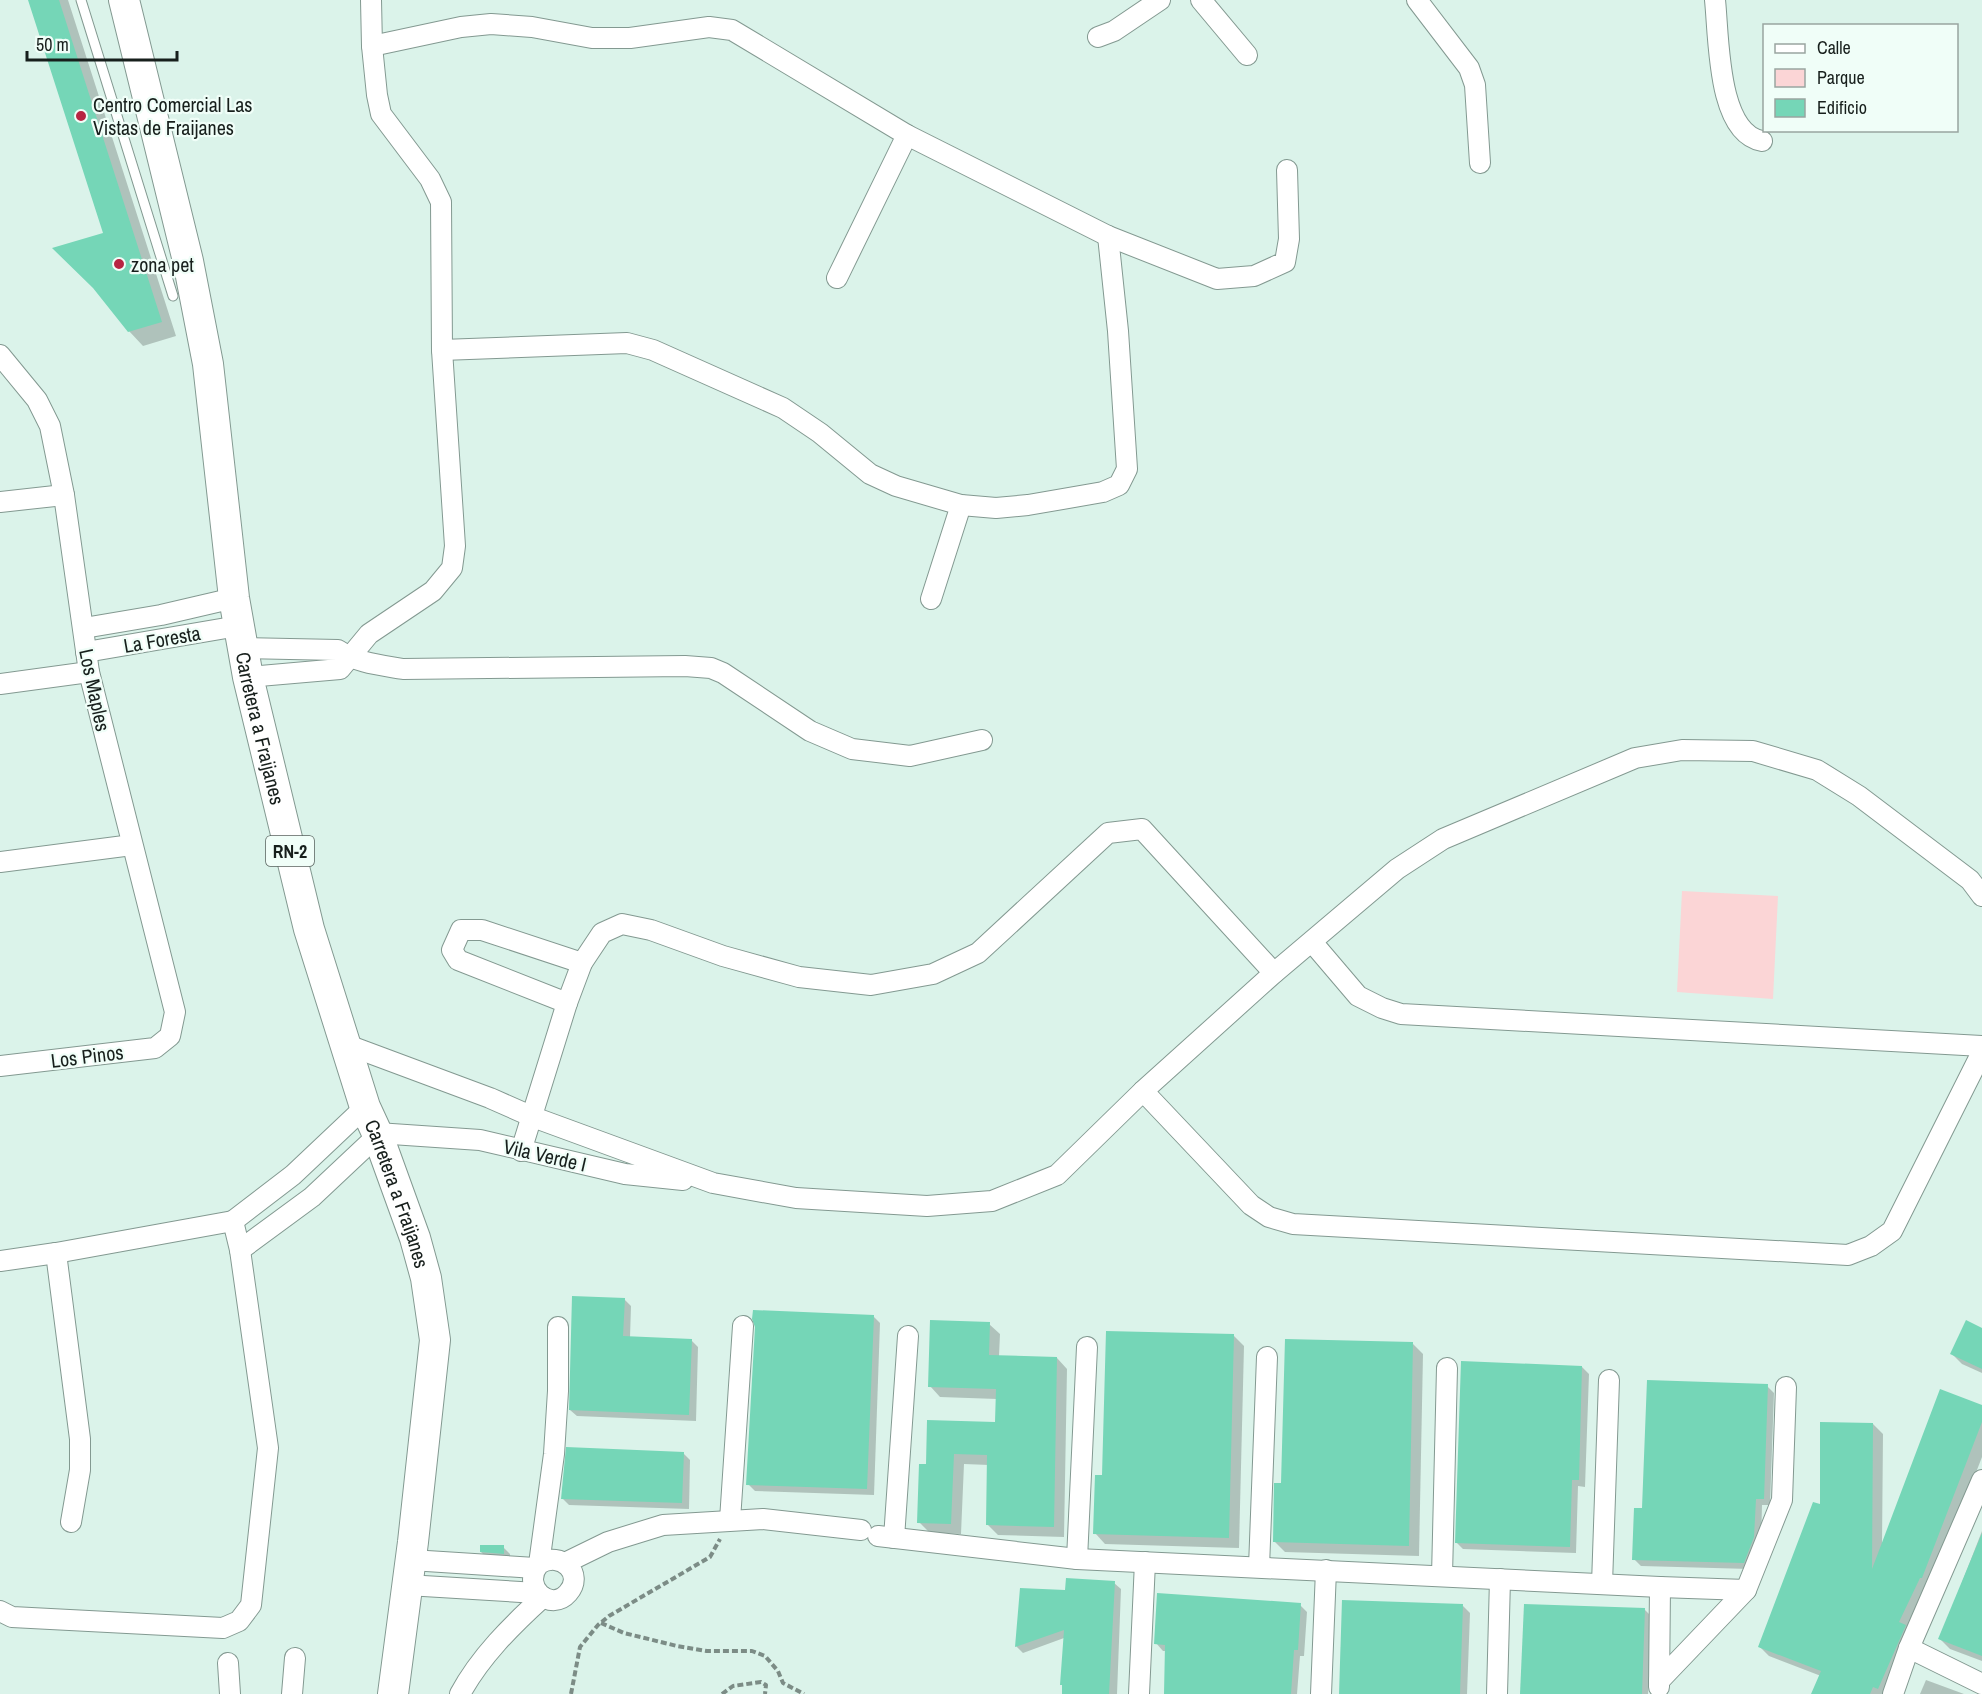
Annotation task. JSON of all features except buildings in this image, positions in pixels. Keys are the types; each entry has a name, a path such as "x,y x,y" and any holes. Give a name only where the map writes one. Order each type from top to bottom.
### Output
{"main road":[{"name":"Carretera a Fraijanes","path":"124,0 176,265 208,364 238,624 248,677 309,929 373,1125 416,1238 426,1278 435,1340 393,1694"}],"street":[{"path":"248,677 340,669 369,634 433,591 452,568 456,546 442,350 441,202 430,178 381,114 372,46 371,0"},
{"path":"1098,38 1114,31 1160,0"},
{"path":"1202,0 1247,55"},
{"path":"1418,0 1468,68 1475,85 1480,163"},
{"path":"1715,0 1721,61 1730,109 1740,129 1752,140 1762,141"},
{"path":"372,46 461,27 491,24 532,27 592,38 630,38 709,27 732,30 908,135 1108,236 1216,279 1254,276 1285,262 1288,239 1287,170"},
{"path":"837,278 908,135"},
{"path":"442,350 627,343 653,350 783,408 820,433 870,474 896,486 961,505 996,508 1028,505 1103,492 1119,484 1126,469 1118,331 1108,236"},
{"name":"Los Maples","path":"0,355 37,400 50,426 64,495 89,672 175,1012 170,1036"},
{"path":"0,502 64,495"},
{"path":"931,599 961,505"},
{"name":"La Foresta","path":"84,628 161,615 238,624"},
{"path":"238,624 338,650 349,658 370,664 403,669 685,666 711,668 723,673 810,731 852,749 910,756 982,740"},
{"name":"La Foresta","path":"86,652 238,624"},
{"path":"0,684 89,672"},
{"path":"345,1044 490,1098 533,1117 713,1183 796,1198 927,1206 992,1201 1057,1175 1143,1091 1274,973 1397,869 1443,839 1635,758 1682,750 1753,751 1817,770 1859,795 1970,880 1982,896"},
{"path":"521,1150 582,963 602,933 622,924 651,930 723,956 799,977 871,985 933,974 978,953 1107,833 1142,829 1274,973"},
{"path":"0,862 132,845"},
{"path":"567,1004 458,960 452,950 461,930 482,930 582,963"},
{"path":"1312,942 1358,996 1382,1008 1401,1014 1982,1046"},
{"name":"Los Pinos","path":"0,1066 155,1048 170,1036"},
{"path":"1143,1091 1251,1205 1269,1217 1293,1224 1848,1254 1871,1246 1892,1231 1982,1052"},
{"path":"0,1261 232,1221 292,1175 373,1125"},
{"path":"240,1250 312,1197 373,1125"},
{"name":"Vila Verde I","path":"373,1125 480,1140 625,1174 713,1183"},
{"path":"0,1611 12,1617 223,1628 239,1622 251,1605 268,1448 240,1250 232,1221"},
{"path":"56,1253 80,1439 80,1470 71,1522"},
{"path":"725,1520 743,1326"},
{"path":"540,1595 532,1580 537,1566 554,1454 558,1391 558,1327"},
{"path":"878,1535 908,1336"},
{"path":"1077,1558 1087,1347"},
{"path":"1258,1567 1267,1357"},
{"path":"1442,1576 1447,1368"},
{"path":"1602,1584 1609,1380"},
{"path":"1658,1688 1746,1590 1782,1500 1786,1387"},
{"path":"1893,1694 1909,1648 1982,1480"},
{"path":"565,1563 608,1542 663,1525 763,1519 1077,1558 1746,1590"},
{"path":"550,1559 565,1563 570,1568 574,1581 568,1594 556,1600 540,1595 409,1573 537,1566 550,1559"},
{"path":"1139,1694 1145,1562"},
{"path":"1321,1694 1326,1570"},
{"path":"1497,1694 1500,1579"},
{"path":"1658,1688 1660,1587"},
{"path":"460,1694 470,1676 540,1595"},
{"path":"1909,1648 1982,1684"},
{"path":"292,1694 295,1658"},
{"path":"228,1662 230,1694"}],"lane":[{"path":"81,0 176,265 172,296"}],"path":[{"path":"572,1694 580,1647 601,1623 609,1616 710,1557 722,1536 725,1520"},
{"path":"601,1623 624,1633 677,1646 707,1651 752,1651 765,1656 778,1671 783,1683 804,1694"},
{"path":"722,1694 733,1686 761,1682 766,1685 765,1694"}],"green space":[{"path":"1682,891 1778,896 1773,999 1677,992"}],"place":[{"name":"Centro Comercial Las Vistas de Fraijanes","path":"81,116"},
{"name":"zona pet","path":"119,264"}]}
